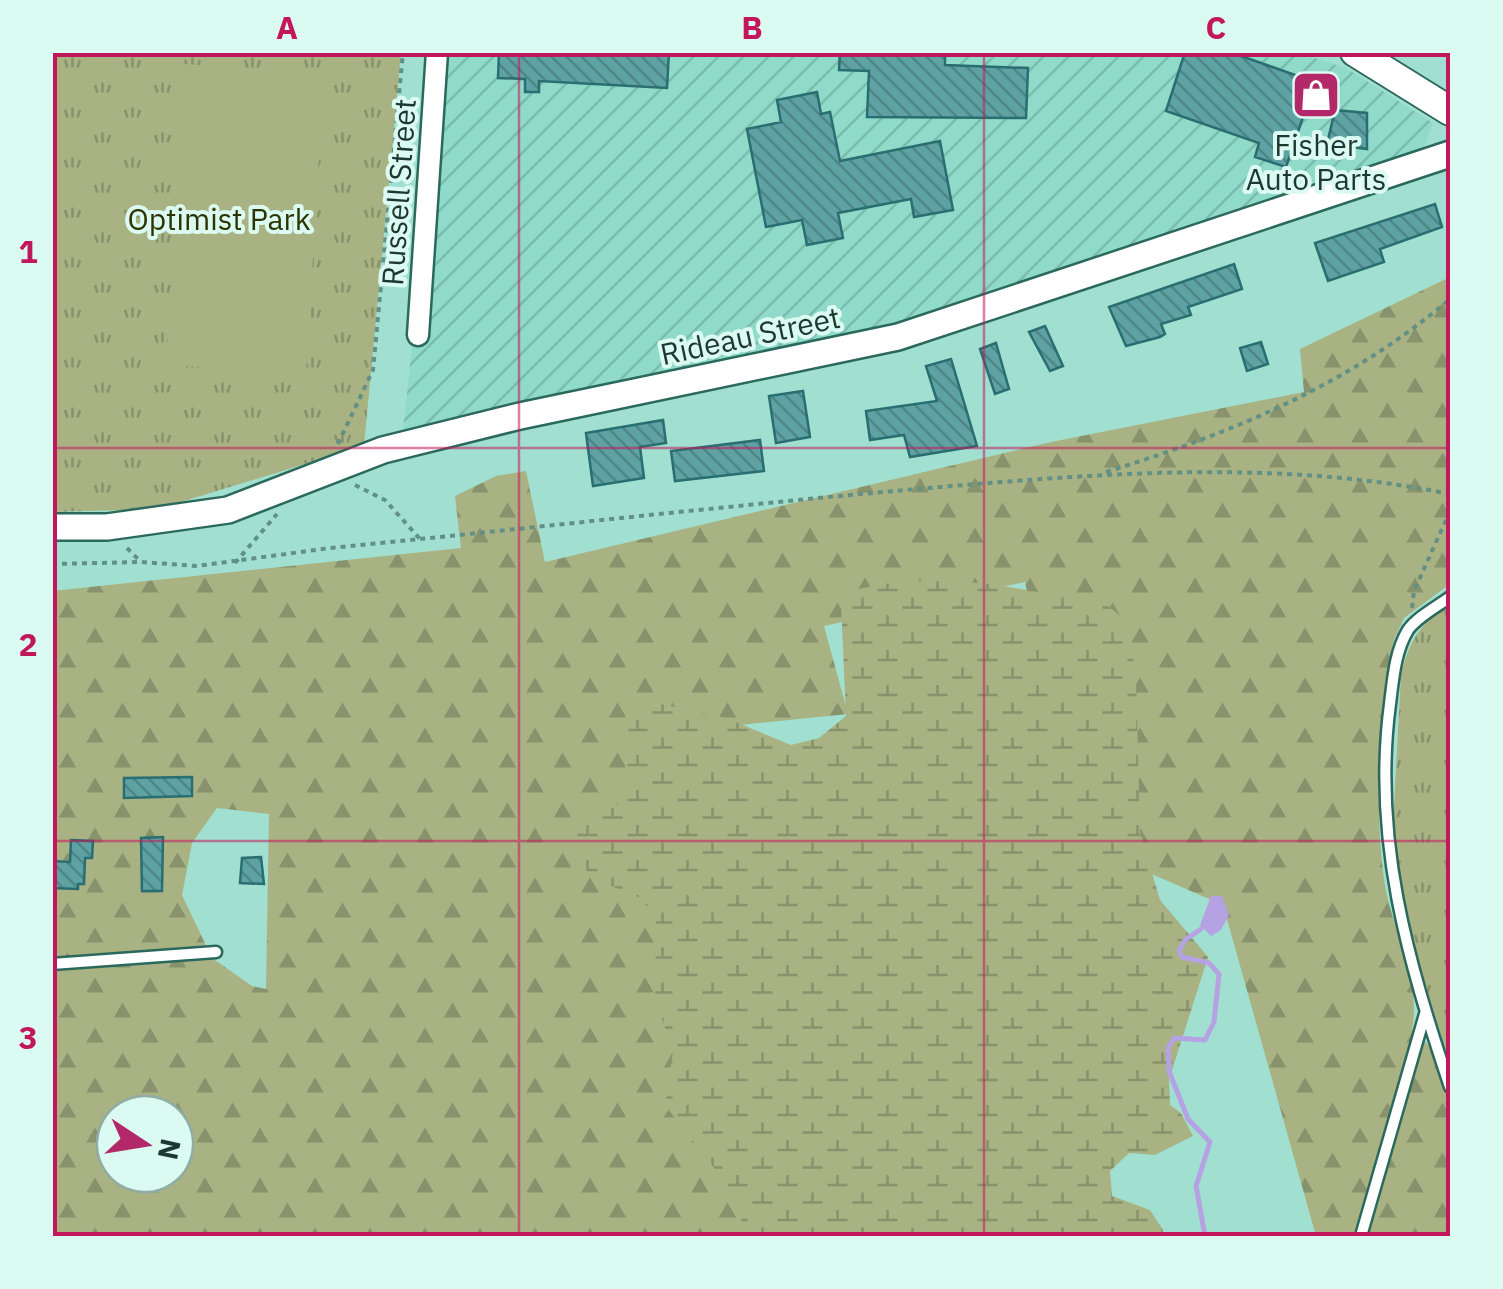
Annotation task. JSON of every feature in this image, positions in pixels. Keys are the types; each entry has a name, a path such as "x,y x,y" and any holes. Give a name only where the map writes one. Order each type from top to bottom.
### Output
{"main road":[{"path":"1355,52 1450,111"}],"street":[{"name":"Russell Street","path":"418,335 437,52"},
{"name":"Rideau Street","path":"52,526 107,527 228,510 383,450 520,416 898,337 1450,154"}],"lane":[{"path":"1450,597 1408,630 1394,671 1384,814 1387,853 1426,1013 1450,1087"},
{"path":"52,964 216,952"},
{"path":"1361,1236 1426,1013"}],"path":[{"path":"336,448 374,370 404,52"},
{"path":"1102,473 1246,426 1329,384 1450,299"},
{"path":"52,564 235,563 420,539 1102,473 1232,471 1366,477 1450,494"},
{"path":"350,482 385,500 420,539"},
{"path":"1408,630 1414,591 1450,511"},
{"path":"235,563 278,513"},
{"path":"119,540 142,562"}],"shaded area":[{"path":"444,53 1299,53 1346,68 1433,123 1424,147 1100,266 855,337 402,439"},
{"path":"1211,896 1222,896 1229,915 1221,930 1211,936 1200,925"}],"green space":[{"name":"Optimist Park","path":"52,53 401,53 364,446 158,509 53,512"},
{"path":"184,64 324,73 306,373 166,365"},
{"path":"1450,277 1450,584 1404,618 1394,640 1382,729 1379,789 1384,879 1413,992 1412,1030 1429,1046 1447,1096 1452,1156 1450,1236 1316,1236 1223,905 1034,823 1045,677 1025,582 824,626 848,714 710,728 875,1236 53,1236 52,591 461,548 455,496 496,476 526,471 545,562 1051,442 1304,392 1300,349","holes":["217,808 269,814 266,989 252,986 212,958 182,895 192,843"]},
{"path":"906,580 984,583 1105,603 1126,621 1136,675 1140,831 1160,900 1208,957 1169,1080 1170,1105 1181,1113 1193,1136 1155,1155 1129,1153 1110,1171 1112,1196 1150,1210 1163,1230 1162,1236 745,1236 735,1195 665,1105 673,1051 655,998 656,919 640,898 590,877 569,838 623,800 630,709 652,702 726,718 791,745 819,738 846,716 841,603 847,591"},
{"path":"1450,603 1450,1065 1418,961 1392,844 1401,675 1418,633"}],"building":[{"path":"499,52 669,52 667,88 539,81 539,92 525,92 525,79 498,78"},
{"path":"840,52 945,52 945,65 1028,68 1026,118 867,117 869,71 839,70"},
{"path":"1185,52 1230,52 1315,82 1286,167 1255,157 1259,143 1166,111"},
{"path":"817,92 821,114 830,112 840,161 940,141 953,210 914,217 911,199 838,213 843,238 807,245 802,220 766,227 747,129 781,122 777,100"},
{"path":"1335,110 1367,113 1367,149 1327,144"},
{"path":"1435,204 1442,227 1380,249 1384,262 1328,281 1315,243"},
{"path":"1234,264 1242,289 1188,307 1191,315 1161,324 1165,334 1126,346 1109,307"},
{"path":"1045,326 1063,366 1050,371 1029,332"},
{"path":"1261,342 1268,364 1247,371 1240,348"},
{"path":"996,343 1009,389 995,394 980,349"},
{"path":"951,359 977,446 910,457 904,435 870,440 866,411 937,401 926,366"},
{"path":"803,391 810,437 776,443 769,396"},
{"path":"663,420 666,443 640,447 644,478 593,486 586,433"},
{"path":"760,440 764,471 675,481 671,451"},
{"path":"192,777 192,796 124,798 124,778"},
{"path":"163,837 162,891 142,891 141,838"},
{"path":"71,840 93,841 92,858 85,858 84,884 78,884 78,889 52,888 52,861 70,862"},
{"path":"261,857 264,884 240,883 242,858"}],"waterway":[{"path":"1201,929 1185,940 1179,951 1182,957 1209,963 1219,974 1214,1022 1205,1040 1174,1038 1168,1048 1169,1071 1188,1119 1210,1142 1196,1186 1205,1236"}],"place":[{"name":"Fisher Auto Parts","path":"1316,95"}]}
